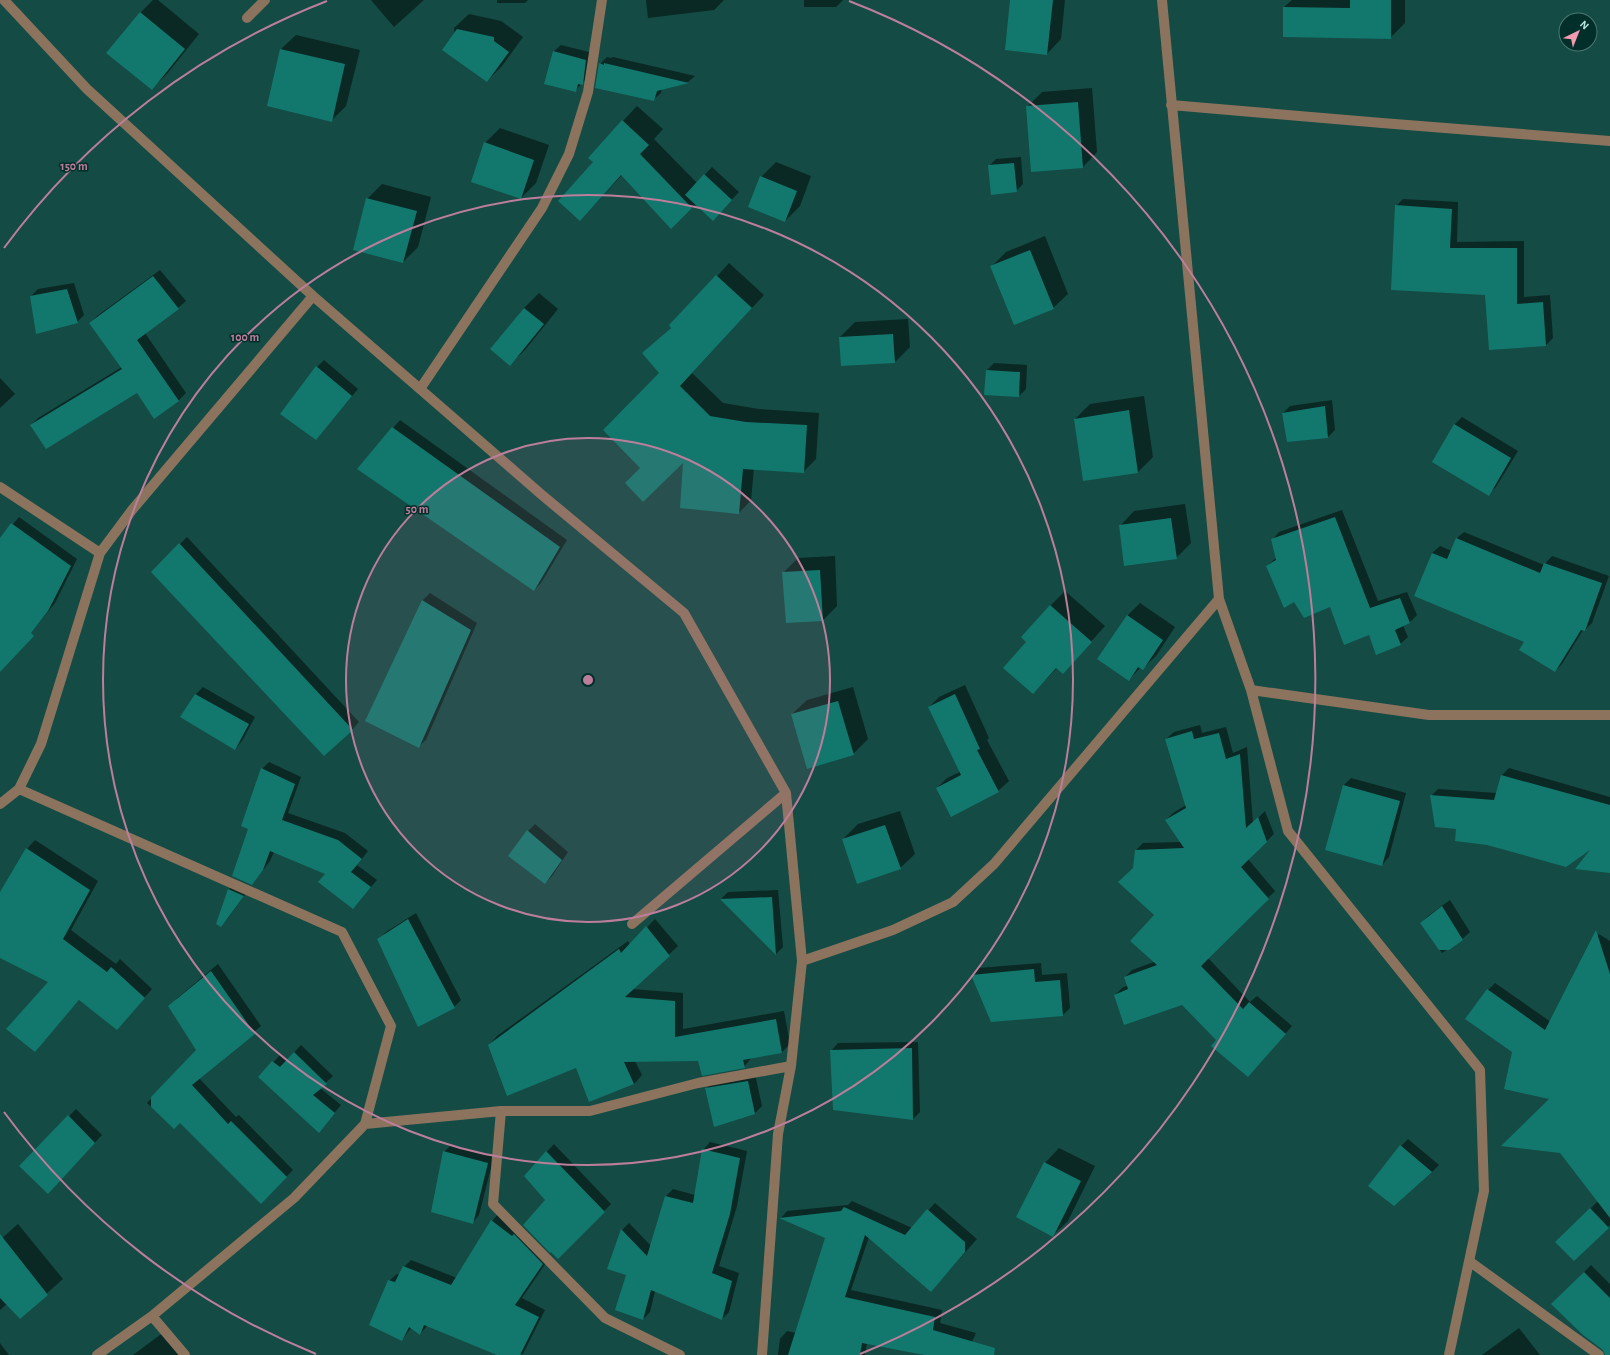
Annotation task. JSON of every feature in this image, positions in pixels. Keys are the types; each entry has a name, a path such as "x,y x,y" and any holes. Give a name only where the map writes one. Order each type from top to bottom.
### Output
{"street":[{"path":"4,0 87,89 313,296 542,495 684,613 786,793 802,961 791,1066 778,1134 762,1355"},
{"path":"247,18 265,0"},
{"path":"420,389 542,208 569,154 588,92 602,0"},
{"path":"1162,0 1219,600 1251,690 1288,831 1480,1070 1484,1191 1449,1355"},
{"path":"1171,105 1610,141"},
{"path":"0,804 18,789 41,744 100,553 132,510 313,296"},
{"path":"0,487 100,553"},
{"path":"802,961 893,930 953,902 994,864 1219,600"},
{"path":"1251,690 1429,714 1610,715"},
{"path":"18,789 342,932 391,1026 365,1124 294,1198 152,1316 97,1355"},
{"path":"632,924 786,793"},
{"path":"365,1124 501,1111 590,1111 698,1083 791,1066"},
{"path":"501,1111 493,1204 605,1318 680,1355"},
{"path":"1469,1261 1599,1355"},
{"path":"152,1316 185,1355"}],"building":[{"path":"1010,0 1053,0 1047,55 1005,50"},
{"path":"1350,0 1391,0 1391,39 1283,37 1283,7 1350,8"},
{"path":"140,12 185,49 152,90 106,53"},
{"path":"457,29 494,37 494,41 509,52 487,82 442,50"},
{"path":"280,49 345,64 332,122 267,106"},
{"path":"553,51 586,60 583,85 578,84 576,92 544,84"},
{"path":"599,63 689,83 657,91 654,101 595,88"},
{"path":"1078,102 1083,168 1031,172 1026,106"},
{"path":"622,120 649,145 640,154 692,208 671,229 621,175 580,221 558,201 593,162 588,158"},
{"path":"484,142 534,160 521,199 471,182"},
{"path":"1014,163 1017,192 991,195 988,165"},
{"path":"704,174 732,200 713,221 685,195"},
{"path":"760,176 797,191 785,222 748,207"},
{"path":"366,198 417,211 403,263 353,250"},
{"path":"1395,205 1452,209 1450,248 1517,248 1517,304 1543,302 1546,346 1489,350 1485,295 1391,290"},
{"path":"1030,250 1054,309 1014,325 990,266"},
{"path":"716,275 752,308 680,386 710,416 746,422 807,425 804,473 743,469 739,514 680,508 683,463 643,502 625,483 640,468 603,430 659,373 642,353 671,328 669,325"},
{"path":"153,276 179,309 137,340 179,401 154,419 137,393 46,449 30,425 122,369 89,323"},
{"path":"67,289 78,323 36,334 30,296"},
{"path":"524,308 544,324 510,366 490,349"},
{"path":"893,334 895,363 841,366 839,337"},
{"path":"316,366 352,396 316,440 280,414"},
{"path":"986,370 1020,372 1019,397 984,395"},
{"path":"1325,406 1328,438 1287,442 1282,413"},
{"path":"1129,410 1138,473 1083,481 1074,419"},
{"path":"1454,424 1511,458 1489,496 1432,462"},
{"path":"392,427 560,547 534,591 357,469"},
{"path":"1335,517 1370,608 1400,598 1410,623 1395,630 1401,645 1376,655 1369,635 1344,645 1330,607 1304,618 1294,602 1284,608 1266,566 1276,560 1271,539"},
{"path":"1171,518 1177,559 1124,566 1119,525"},
{"path":"11,523 71,566 48,611 31,633 34,636 0,672 0,538"},
{"path":"1456,538 1540,573 1544,563 1602,583 1585,631 1581,630 1555,672 1519,650 1524,642 1414,596 1432,553 1447,559"},
{"path":"179,543 353,730 324,756 151,572"},
{"path":"820,570 823,621 786,623 782,572"},
{"path":"422,600 471,630 419,748 365,721"},
{"path":"1050,605 1092,642 1063,674 1056,668 1033,694 1003,668 1026,642 1021,637"},
{"path":"1127,615 1163,640 1143,670 1138,667 1129,681 1097,659"},
{"path":"195,694 249,724 235,750 180,717"},
{"path":"955,694 980,749 977,750 999,792 951,817 936,788 961,775 928,707"},
{"path":"838,701 854,755 807,769 791,714"},
{"path":"1192,731 1194,739 1219,733 1226,759 1240,754 1246,828 1258,817 1267,842 1241,867 1269,899 1201,966 1243,1009 1249,1002 1286,1034 1248,1077 1211,1046 1216,1040 1182,1005 1124,1025 1114,995 1128,989 1124,977 1157,965 1130,941 1154,915 1118,882 1133,868 1135,850 1184,848 1165,820 1186,808 1165,739"},
{"path":"261,768 295,784 282,820 338,840 362,859 351,872 371,887 353,909 318,882 325,874 270,851 263,870 252,885 232,876 248,829 241,826"},
{"path":"1501,775 1610,805 1610,873 1575,869 1590,850 1566,867 1487,845 1455,841 1456,829 1435,827 1430,795 1494,800"},
{"path":"1343,785 1400,801 1382,866 1325,850"},
{"path":"885,825 901,869 857,884 842,839"},
{"path":"527,830 562,860 545,884 508,856"},
{"path":"26,848 90,890 63,939 107,972 111,967 145,998 117,1030 79,1000 35,1052 6,1029 48,982 0,958 0,892"},
{"path":"228,889 244,896 221,927 216,924"},
{"path":"772,897 776,955 720,899"},
{"path":"1442,906 1463,940 1449,950 1439,950 1420,923"},
{"path":"408,919 455,1008 418,1027 377,939"},
{"path":"646,926 670,956 625,997 675,1001 675,1037 776,1019 782,1053 743,1060 745,1068 702,1076 698,1061 624,1062 634,1084 589,1102 576,1068 507,1096 488,1045 619,949 621,953"},
{"path":"1596,930 1610,974 1610,1218 1560,1153 1501,1146 1549,1099 1504,1089 1512,1052 1465,1019 1487,989 1545,1030"},
{"path":"1034,969 1035,982 1060,980 1063,1016 991,1022 971,975"},
{"path":"211,971 255,1034 192,1085 228,1124 231,1121 287,1177 261,1204 180,1123 174,1129 151,1107 151,1097 196,1050 168,1006"},
{"path":"912,1048 913,1120 833,1110 830,1050"},
{"path":"294,1052 327,1084 313,1095 335,1113 319,1133 258,1077 272,1061 280,1067"},
{"path":"748,1081 755,1114 714,1127 705,1088"},
{"path":"68,1115 95,1143 48,1194 19,1166"},
{"path":"1400,1145 1432,1172 1394,1206 1368,1186"},
{"path":"702,1149 740,1158 730,1214 712,1273 732,1281 722,1320 651,1290 643,1320 615,1310 626,1275 607,1269 621,1229 647,1256 665,1196 693,1203"},
{"path":"443,1151 488,1163 473,1224 431,1212"},
{"path":"546,1151 605,1212 558,1259 551,1252 550,1253 523,1225 545,1200 524,1176"},
{"path":"1044,1162 1081,1181 1053,1237 1016,1217"},
{"path":"844,1207 905,1235 927,1209 965,1242 965,1252 931,1292 865,1235 845,1297 935,1317 933,1330 995,1348 994,1355 924,1355 862,1343 860,1355 788,1355 825,1238 779,1218 841,1211"},
{"path":"1590,1208 1609,1228 1574,1261 1555,1242"},
{"path":"491,1220 512,1236 514,1234 543,1264 515,1305 539,1317 520,1355 497,1355 424,1325 420,1335 409,1327 402,1341 369,1325 388,1280 395,1282 403,1266 451,1285"},
{"path":"0,1234 48,1295 20,1319 0,1298"},
{"path":"1584,1272 1610,1298 1610,1355 1605,1355 1603,1350 1583,1335 1551,1304"}]}
